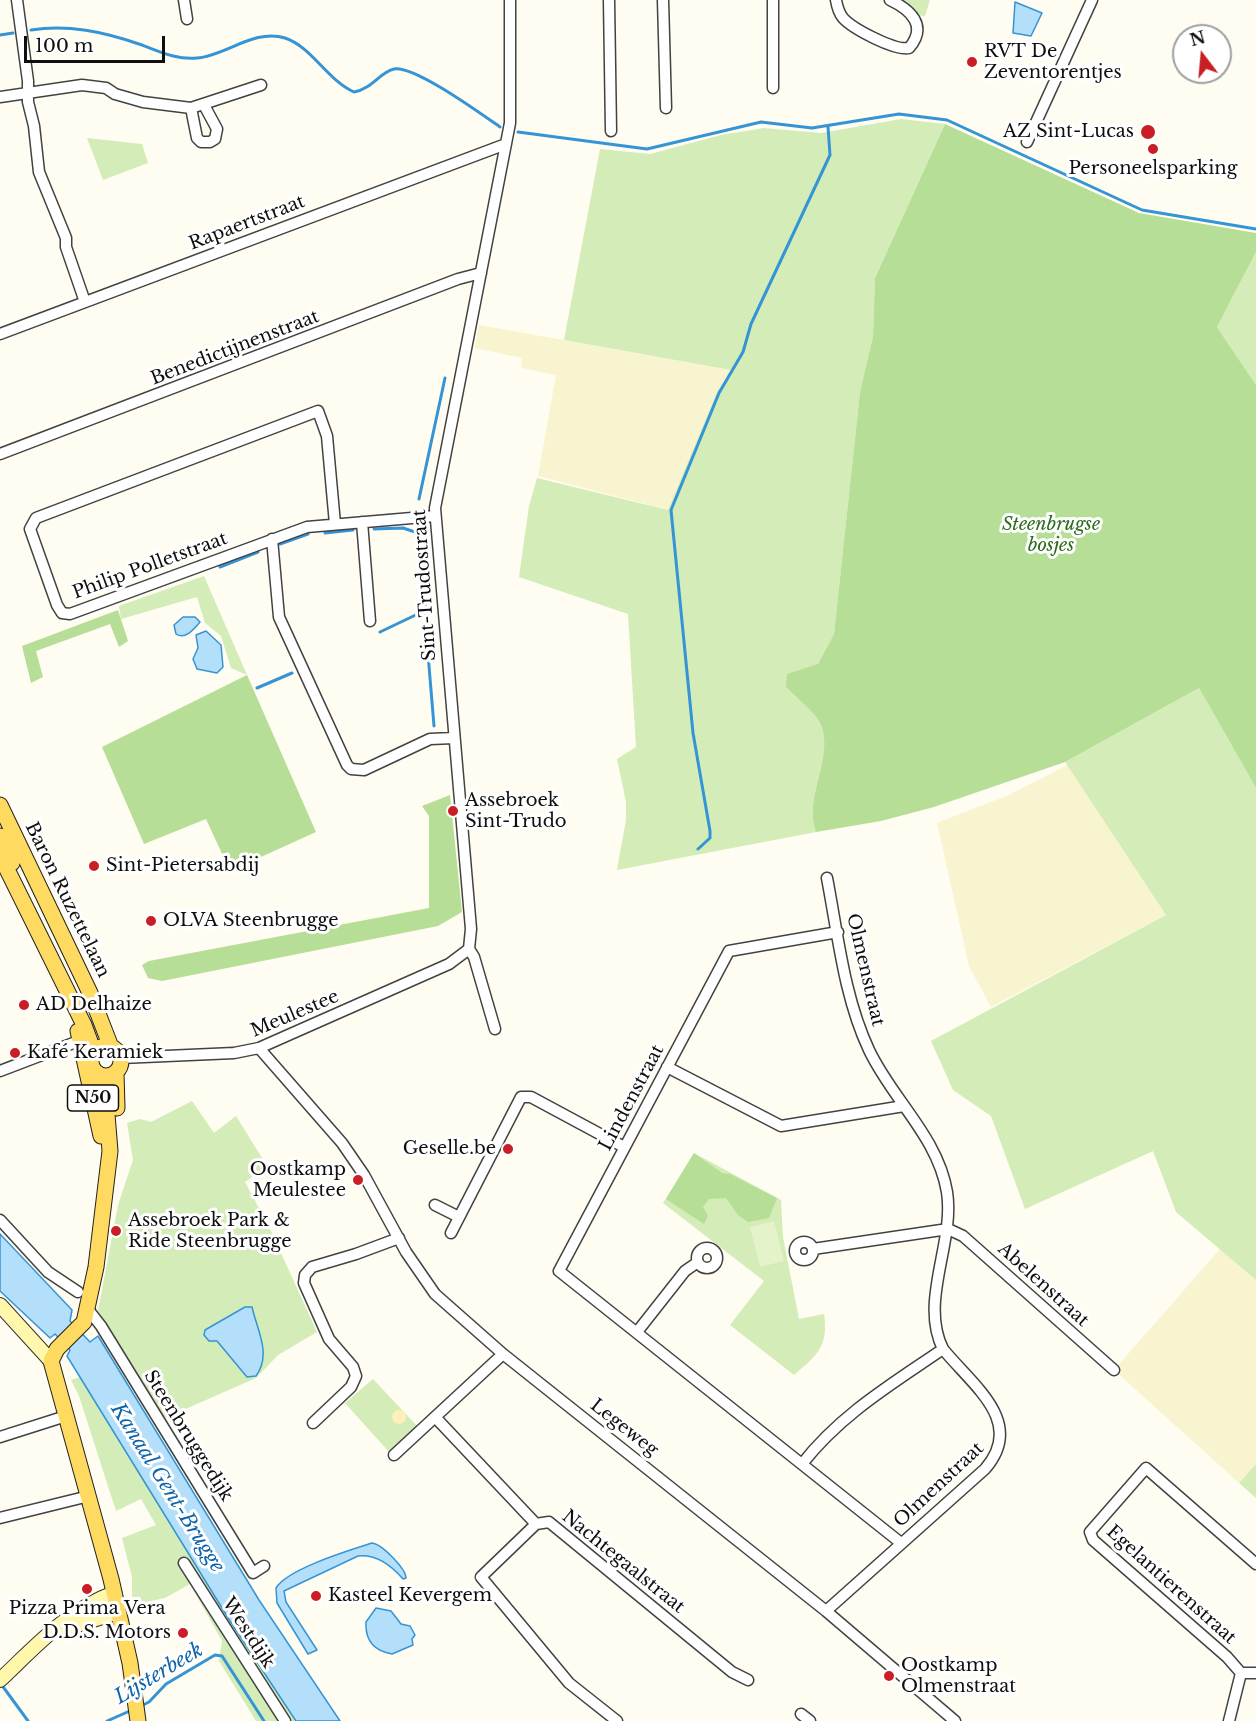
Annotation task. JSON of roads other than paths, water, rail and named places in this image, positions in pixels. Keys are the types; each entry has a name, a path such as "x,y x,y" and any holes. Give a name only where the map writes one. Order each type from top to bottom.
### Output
{"main road":[{"name":"Baron Ruzettelaan","path":"0,805 90,993 116,1059 118,1114 114,1177 104,1199"},
{"name":"Baron Ruzettelaan","path":"0,836 11,859 15,882"},
{"name":"Baron Ruzettelaan","path":"0,855 15,882 94,1052"},
{"name":"Baron Ruzettelaan","path":"70,999 103,1148 104,1199"},
{"path":"94,1052 99,1048 116,1059"},
{"name":"N50","path":"94,1052 92,1064 98,1074 104,1076 116,1059"},
{"name":"Baron Ruzettelaan","path":"51,1361 62,1342 84,1322 96,1267 110,1150 105,1090 98,1074"},
{"path":"0,1305 51,1361 114,1593 138,1719"},
{"path":"2,1678 43,1640 96,1600 114,1593"},
{"path":"43,1640 93,1618 118,1612"}],"street":[{"path":"17,0 39,172 66,238 66,247 85,302"},
{"path":"184,0 186,19"},
{"name":"Sint-Trudostraat","path":"469,950 470,921 435,516 438,485 510,123 510,0"},
{"path":"609,0 611,131"},
{"path":"663,0 666,108"},
{"path":"773,0 773,88"},
{"path":"836,0 843,18 852,25 895,47 909,48 917,36 916,18 910,11 890,0"},
{"path":"1027,142 1092,0"},
{"path":"0,97 48,88 92,86 106,88 115,94 142,102 191,108 261,85"},
{"path":"191,108 197,138 201,142 210,142 215,139 217,129 204,105"},
{"name":"Rapaertstraat","path":"0,334 506,144"},
{"name":"Benedictijnenstraat","path":"0,454 458,279 481,273"},
{"name":"Philip Polletstraat","path":"335,524 327,436 318,411 36,519 31,523 30,529 57,605 62,613 70,614 307,527 435,516"},
{"path":"362,522 370,621"},
{"path":"272,539 279,617 347,765 351,769 364,770 429,740 454,738"},
{"name":"Olmenstraat","path":"826,1611 985,1469 996,1456 1002,1438 996,1413 938,1340 936,1302 948,1229 947,1190 938,1164 923,1134 863,1037 851,999 827,878"},
{"name":"Lindenstraat","path":"838,932 729,951 559,1271 901,1543"},
{"path":"469,950 474,957 495,1029"},
{"name":"Meulestee","path":"116,1059 234,1053 259,1048 449,964 469,950"},
{"path":"0,1071 76,1042"},
{"name":"Legeweg","path":"259,1048 364,1174 399,1238 435,1294 503,1353 826,1611 955,1721"},
{"path":"667,1067 781,1126 904,1106"},
{"path":"451,1233 521,1097 531,1097 624,1147"},
{"path":"435,1205 459,1217"},
{"path":"0,1220 48,1272 78,1292"},
{"path":"813,1249 948,1229"},
{"name":"Abelenstraat","path":"948,1229 963,1236 1114,1370"},
{"path":"313,1423 351,1387 356,1376 353,1367 326,1333 304,1283 305,1275 312,1267 327,1260 356,1254 399,1238"},
{"path":"637,1332 685,1271 698,1262"},
{"name":"Steenbruggedijk","path":"87,1308 101,1326 253,1573 264,1566"},
{"path":"802,1464 851,1412 880,1389 943,1349"},
{"path":"394,1455 503,1353"},
{"path":"0,1437 66,1416"},
{"name":"Nachtegaalstraat","path":"435,1417 536,1524 549,1522 732,1672 748,1680"},
{"name":"Egelantierenstraat","path":"1241,1673 1227,1657 1093,1540 1090,1532 1146,1468 1256,1564"},
{"path":"0,1518 87,1490"},
{"path":"536,1524 481,1577 568,1683 617,1721"},
{"name":"Westdijk","path":"184,1563 285,1721"},
{"path":"1229,1721 1241,1673 1256,1673"}],"water":[{"path":"1015,2 1042,13 1031,36 1013,33"},
{"path":"183,617 195,617 200,622 189,633 179,636 176,634 174,625"},
{"path":"206,631 221,645 223,667 217,673 197,669 193,659 198,648 196,635"},
{"name":"Kanaal Gent-Brugge","path":"0,1234 72,1310 70,1321 90,1342 98,1336 259,1600 340,1721 296,1721 230,1621 67,1356 70,1350 55,1334 50,1338 0,1291"},
{"path":"245,1307 252,1307 263,1351 261,1368 256,1376 247,1377 217,1341 209,1341 204,1335 205,1330"},
{"path":"372,1543 393,1558 406,1578 403,1579 388,1565 377,1559 358,1556 284,1591 286,1602 317,1650 308,1654 277,1603 276,1588 282,1581 305,1567"},
{"path":"376,1608 391,1611 401,1624 410,1626 415,1635 412,1639 413,1645 392,1654 372,1644 367,1634 366,1622"}],"waterway":[{"path":"31,30 45,28 86,30 174,56 189,58 218,53 251,39 274,36 285,38 295,42 344,87 354,92 366,88 384,73 394,69 404,70 431,82 500,127"},
{"path":"0,35 13,33"},
{"path":"518,132 647,149 761,122 812,128 899,114 947,120 1142,210 1256,229"},
{"path":"698,849 710,838 710,831 693,733 671,510 719,393 743,352 751,324 830,155 828,127"},
{"path":"419,499 445,378"},
{"path":"418,526 426,618"},
{"path":"374,529 403,528 418,533"},
{"path":"325,533 353,530"},
{"path":"280,544 308,534"},
{"path":"220,567 258,552"},
{"path":"380,632 424,611"},
{"path":"426,630 434,726"},
{"path":"257,688 292,673"},
{"name":"Lijsterbeek","path":"141,1706 149,1702 166,1684 215,1655 222,1656 264,1721"},
{"name":"Lijsterbeek","path":"1,1684 28,1721"},
{"name":"Lijsterbeek","path":"107,1721 132,1710"}],"place":[{"name":"RVT De Zeventorentjes","path":"972,62"},
{"name":"AZ Sint-Lucas","path":"1148,132"},
{"name":"Personeelsparking","path":"1153,149"},
{"name":"Assebroek Sint-Trudo","path":"453,811"},
{"name":"Sint-Pietersabdij","path":"94,866"},
{"name":"OLVA Steenbrugge","path":"151,921"},
{"name":"AD Delhaize","path":"24,1005"},
{"name":"Kafé Keramiek","path":"15,1053"},
{"name":"Geselle.be","path":"508,1149"},
{"name":"Oostkamp Meulestee","path":"358,1180"},
{"name":"Assebroek Park & Ride Steenbrugge","path":"116,1231"},
{"name":"Pizza Prima Vera","path":"87,1589"},
{"name":"Kasteel Kevergem","path":"316,1596"},
{"name":"D.D.S. Motors","path":"183,1633"},
{"name":"Oostkamp Olmenstraat","path":"889,1676"}],"park label":[{"name":"Steenbrugse bosjes","path":"1051,535"}]}
